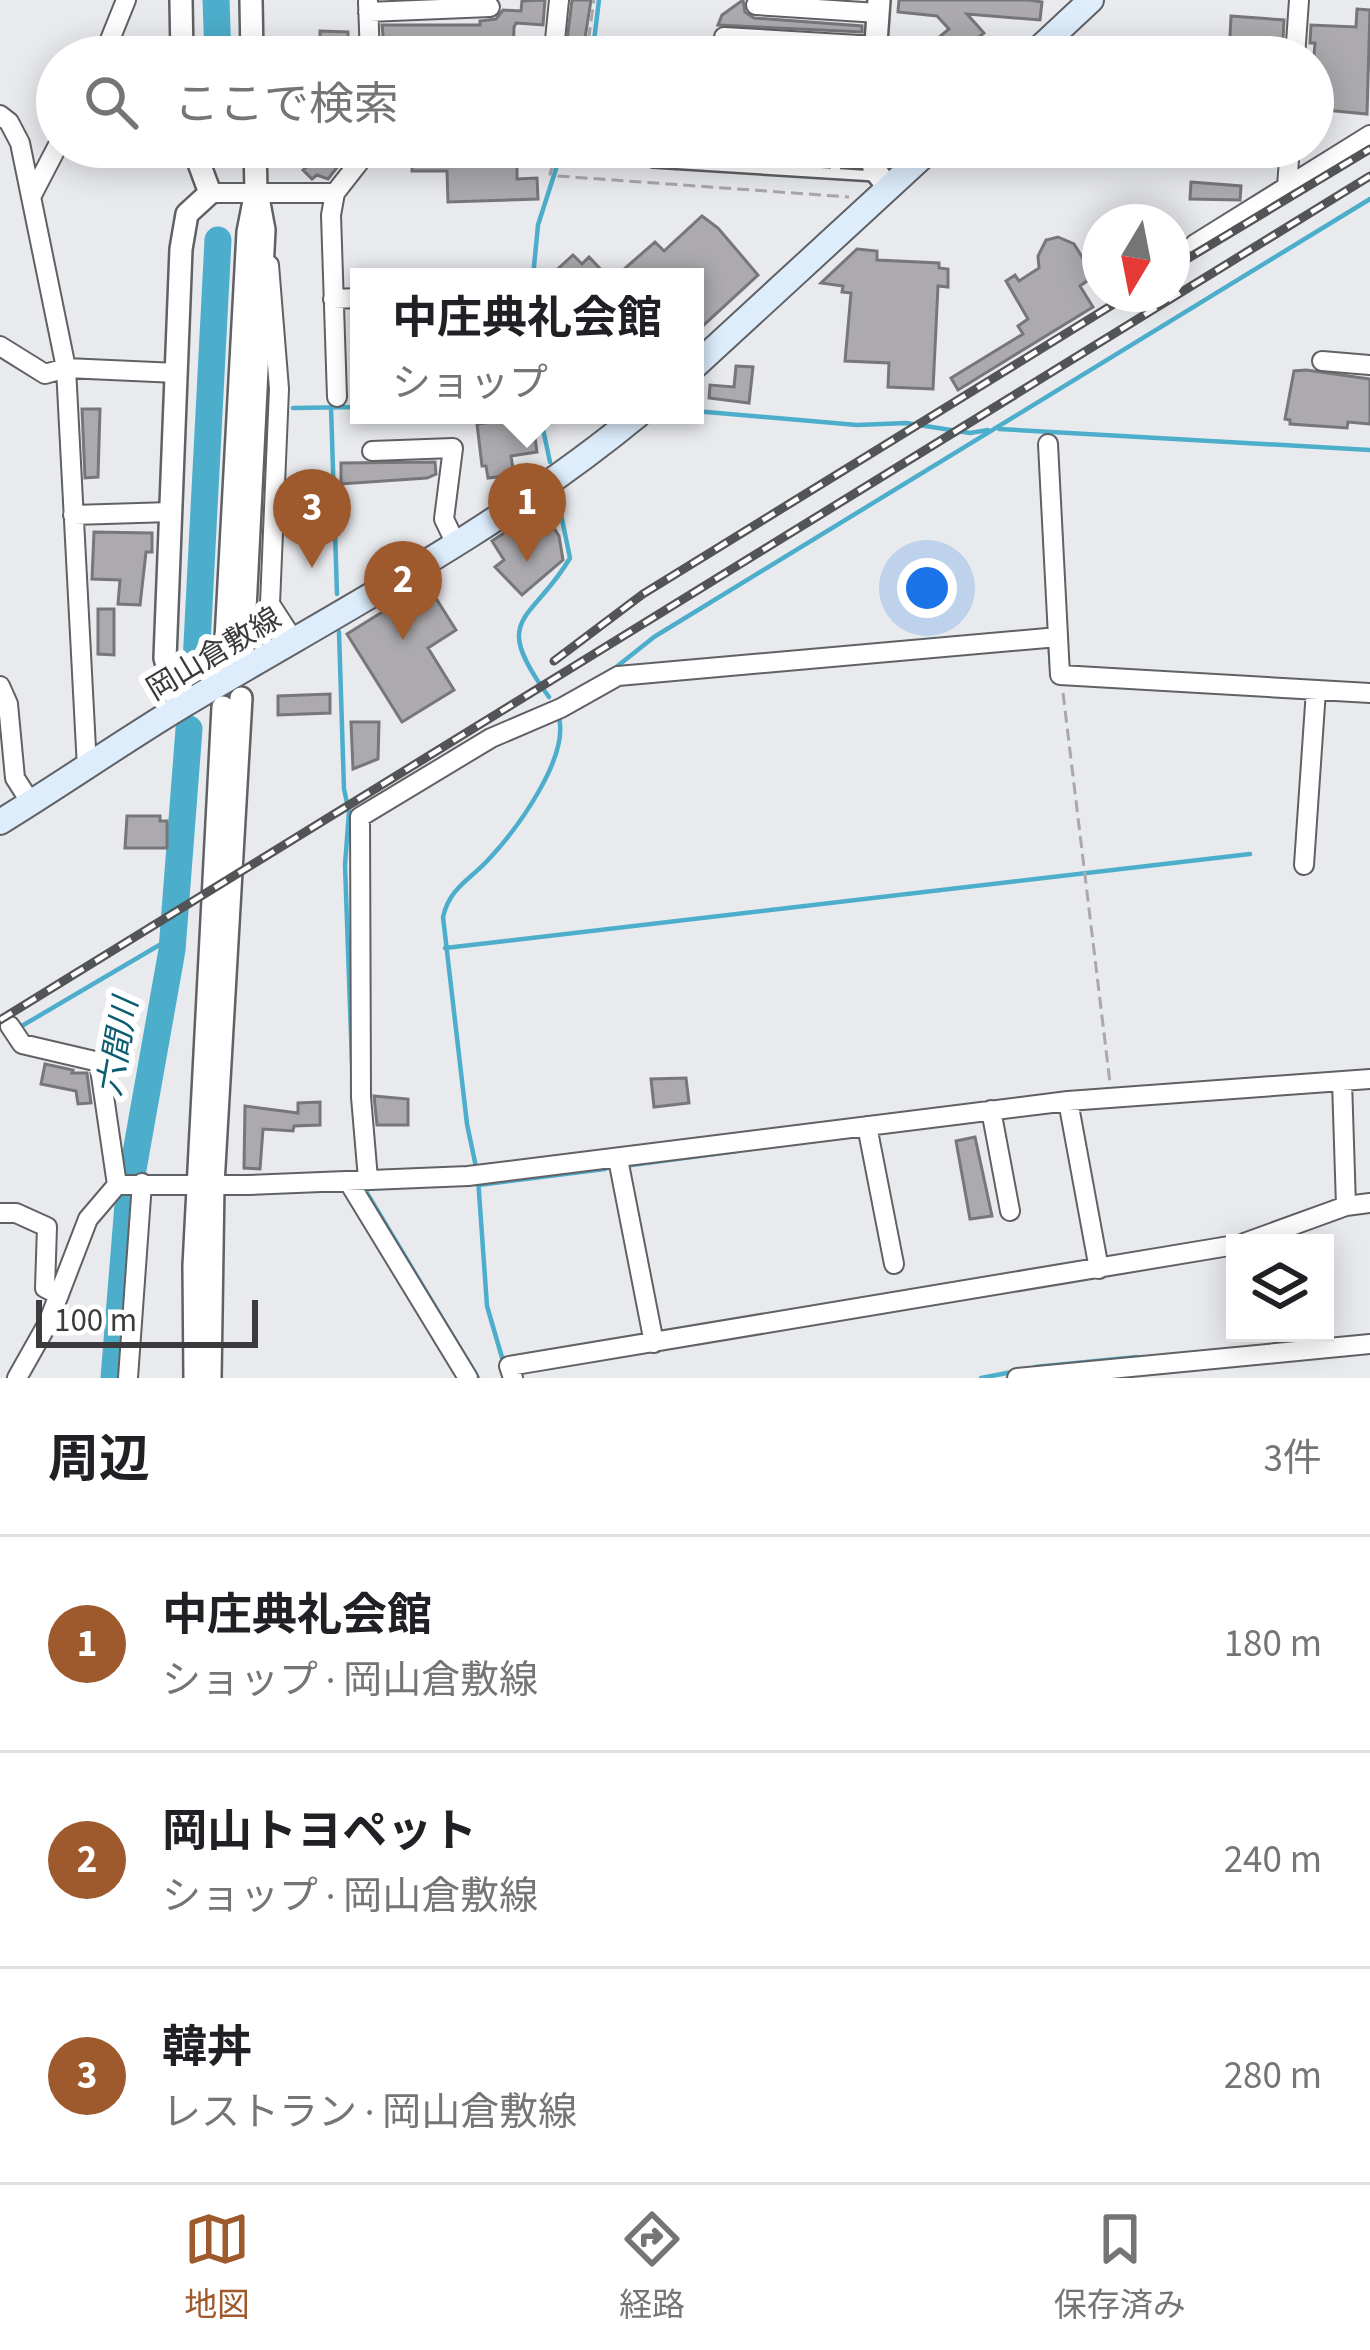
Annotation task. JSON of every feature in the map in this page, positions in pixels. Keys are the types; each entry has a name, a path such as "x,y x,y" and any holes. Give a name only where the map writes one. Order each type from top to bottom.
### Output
{"main road":[{"path":"1052,36 1091,0"},
{"path":"704,357 883,181 902,168"},
{"name":"岡山倉敷線","path":"0,822 179,707 455,542 558,476 626,424"}],"street":[{"path":"111,36 126,0"},
{"path":"182,0 182,36"},
{"path":"251,0 252,36"},
{"path":"556,36 560,0"},
{"path":"1296,36 1299,0"},
{"path":"756,5 879,7"},
{"path":"369,36 368,6 490,7"},
{"path":"0,115 20,143 66,368 87,768"},
{"path":"1334,157 1370,135"},
{"path":"31,196 46,168"},
{"path":"201,168 210,193"},
{"path":"255,168 280,389 270,604 294,641"},
{"path":"337,397 331,215 335,193 355,168"},
{"path":"878,168 883,181"},
{"path":"1287,186 1288,168"},
{"path":"1196,244 1316,168"},
{"path":"256,191 248,232 234,653 264,230"},
{"path":"179,707 165,658 187,214 210,193 335,193"},
{"path":"333,299 350,298"},
{"path":"0,346 45,374 66,368 177,373"},
{"path":"1322,361 1370,364"},
{"path":"336,364 350,363"},
{"path":"372,452 454,438 444,519 455,542"},
{"path":"1048,444 1051,637 1061,671 1370,693"},
{"path":"73,515 171,512"},
{"path":"468,1378 359,1180 360,817 490,738 556,710 617,676 1051,637"},
{"path":"0,686 8,704 15,778 31,803"},
{"path":"1304,865 1316,690"},
{"path":"195,1378 193,1296 206,1184 232,703"},
{"path":"0,1050 15,1033 99,1062 130,1184 128,1378"},
{"path":"17,1378 59,1295 88,1220 130,1184 478,1175 1111,1096 1370,1079"},
{"path":"1342,1081 1346,1206"},
{"path":"1068,1101 1099,1269"},
{"path":"991,1111 1010,1211"},
{"path":"867,1126 894,1264"},
{"path":"618,1159 654,1343"},
{"path":"206,1184 211,1378"},
{"path":"1269,1234 1346,1206 1370,1203"},
{"path":"0,1213 16,1213 47,1227 45,1288 59,1295"},
{"path":"513,1378 509,1366 1226,1247"},
{"path":"1017,1378 1370,1344"}],"lane":[{"path":"752,168 883,181"},
{"path":"835,173 836,168"}],"path":[{"path":"589,36 594,0"},
{"path":"556,168 555,176 857,198"},
{"path":"1061,671 1111,1096"}],"building":[{"path":"545,0 543,25 516,23 514,36 383,36 382,25 480,25 480,21 496,19 503,10 521,11 522,1"},
{"path":"572,0 591,0 585,36 568,36"},
{"path":"743,0 745,12 754,18 862,26 862,32 718,25 722,15"},
{"path":"899,0 1042,2 1040,20 967,14 984,33 980,36 941,36 949,29 937,16 898,12"},
{"path":"1357,9 1370,10 1367,114 1334,111 1334,36 1310,36 1311,25 1356,27"},
{"path":"1231,16 1284,20 1283,36 1230,36"},
{"path":"320,31 348,32 348,36 320,36"},
{"path":"337,168 328,179 317,175 312,179 303,170"},
{"path":"517,168 517,179 537,178 538,199 448,202 447,171 412,171"},
{"path":"1191,182 1241,186 1240,200 1190,199"},
{"path":"702,216 758,275 704,325 704,268 625,268 655,242 664,251"},
{"path":"1058,237 1074,244 1082,257 1085,312 958,390 951,378 1023,334 1018,326 1028,319 1006,281 1015,275 1019,281 1039,268 1038,256 1046,240"},
{"path":"857,249 877,251 877,260 939,263 939,268 948,269 948,287 938,286 933,389 888,387 889,363 845,361 851,293 842,292 843,286 821,283"},
{"path":"573,255 582,264 589,257 599,268 559,268"},
{"path":"736,366 753,367 749,403 709,398 710,385 734,387"},
{"path":"1294,371 1370,379 1370,424 1348,422 1347,428 1290,424 1285,419"},
{"path":"82,409 100,409 98,477 85,478"},
{"path":"477,424 533,424 537,452 511,456 514,475 488,478"},
{"path":"435,462 436,474 427,478 341,484 341,463"},
{"path":"550,522 559,536 563,560 522,595 495,567 504,560 492,541 519,523 526,532"},
{"path":"94,532 152,533 140,605 118,604 120,580 92,579"},
{"path":"427,584 456,630 428,648 454,690 402,722 347,634"},
{"path":"98,609 114,609 114,655 98,654"},
{"path":"330,694 330,713 278,715 278,696"},
{"path":"351,722 379,722 378,759 353,769"},
{"path":"127,816 160,816 160,821 167,821 167,848 125,848"},
{"path":"45,1064 87,1073 91,1103 78,1104 76,1091 41,1084"},
{"path":"686,1078 689,1103 654,1107 651,1079"},
{"path":"374,1096 408,1099 408,1125 377,1125"},
{"path":"320,1102 320,1125 294,1126 293,1131 263,1129 260,1169 244,1168 245,1106 298,1113 298,1103"},
{"path":"975,1137 992,1216 970,1219 956,1141"}],"waterway":[{"name":"六間川","path":"216,0 217,36"},
{"path":"595,36 599,0"},
{"path":"534,268 538,225 556,168"},
{"path":"615,668 654,637 1370,199"},
{"name":"六間川","path":"196,663 218,240"},
{"path":"208,404 220,404"},
{"path":"331,407 337,594"},
{"path":"293,408 350,407"},
{"path":"704,412 857,425 906,423 970,433 988,430"},
{"path":"542,424 550,462"},
{"path":"999,429 1370,450"},
{"path":"549,697 521,650 519,634 530,609 570,558 557,495"},
{"path":"339,632 344,789 349,812 345,865 352,1063"},
{"path":"1049,642 1051,666"},
{"path":"476,1167 443,917 456,891 500,846 538,792 556,753 559,718"},
{"name":"六間川","path":"114,1378 129,1192 172,950 189,729"},
{"path":"445,948 1250,854"},
{"path":"20,1027 173,937"},
{"path":"624,1166 737,1151"},
{"path":"479,1185 605,1169"},
{"path":"478,1178 487,1306 503,1361"},
{"path":"364,1188 478,1378"},
{"path":"1035,1367 1137,1357"},
{"path":"981,1378 1012,1372"}],"railway":[{"path":"1190,257 1370,149"},
{"path":"0,1020 1370,176"},
{"path":"554,661 643,594 1101,312"}],"place":[{"name":"中庄典礼会館","path":"527,562"},
{"name":"韓丼","path":"312,568"},
{"name":"岡山トヨペット","path":"403,640"}]}
